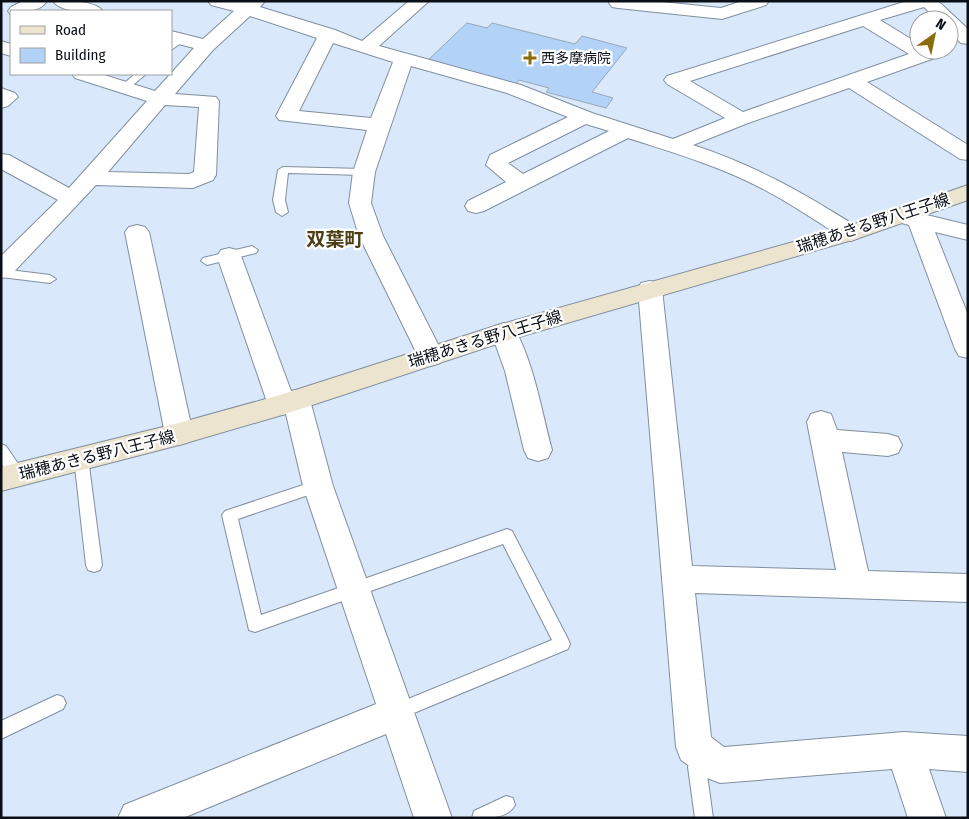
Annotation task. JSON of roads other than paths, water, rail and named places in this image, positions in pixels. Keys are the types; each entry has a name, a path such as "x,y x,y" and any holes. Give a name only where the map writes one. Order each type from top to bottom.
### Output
{"main road":[{"name":"瑞穂あきる野八王子線","path":"9,477 179,434 289,403 504,332 909,218 968,192"}],"street":[{"path":"17,10 38,1"},
{"path":"62,1 91,10"},
{"path":"216,1 252,5 366,48 514,90 586,117 673,146 755,176 791,195 851,233"},
{"path":"366,48 420,1"},
{"path":"618,3 688,5 722,14 760,1"},
{"path":"741,118 674,80 865,19 928,1 937,10"},
{"path":"5,261 72,199 206,46 252,5"},
{"path":"865,19 909,41"},
{"path":"328,34 286,116 379,124"},
{"path":"175,40 206,46"},
{"path":"404,59 379,124 364,172 360,203 368,227 431,356"},
{"path":"673,146 741,118 909,60"},
{"path":"85,75 159,99 210,101 205,175 193,181 90,178"},
{"path":"852,81 968,154"},
{"path":"1,94 8,97 1,102"},
{"path":"522,183 497,165 498,160 586,117"},
{"path":"476,206 626,131"},
{"path":"1,160 72,199"},
{"path":"909,218 968,233"},
{"path":"909,218 968,349"},
{"path":"137,232 179,434"},
{"path":"230,255 289,403 356,591 433,818"},
{"path":"650,290 694,747 720,765 904,750 968,754"},
{"path":"504,332 518,371 538,450"},
{"path":"855,585 823,431 888,445"},
{"path":"677,579 968,588"},
{"path":"136,818 397,712"},
{"path":"904,750 927,818"}],"lane":[{"path":"124,88 140,75"},
{"path":"282,212 280,200 283,170 364,172"},
{"path":"5,261 50,279"},
{"path":"1,450 9,477"},
{"path":"81,458 94,566"},
{"path":"318,486 230,515 255,625 508,536 562,644 397,712"},
{"path":"1,730 57,703"},
{"path":"699,750 696,767 704,818"},
{"path":"481,818 506,805"}],"place":[{"name":"西多摩病院","path":"530,58"}],"district":[{"name":"双葉町","path":"335,239"}]}
